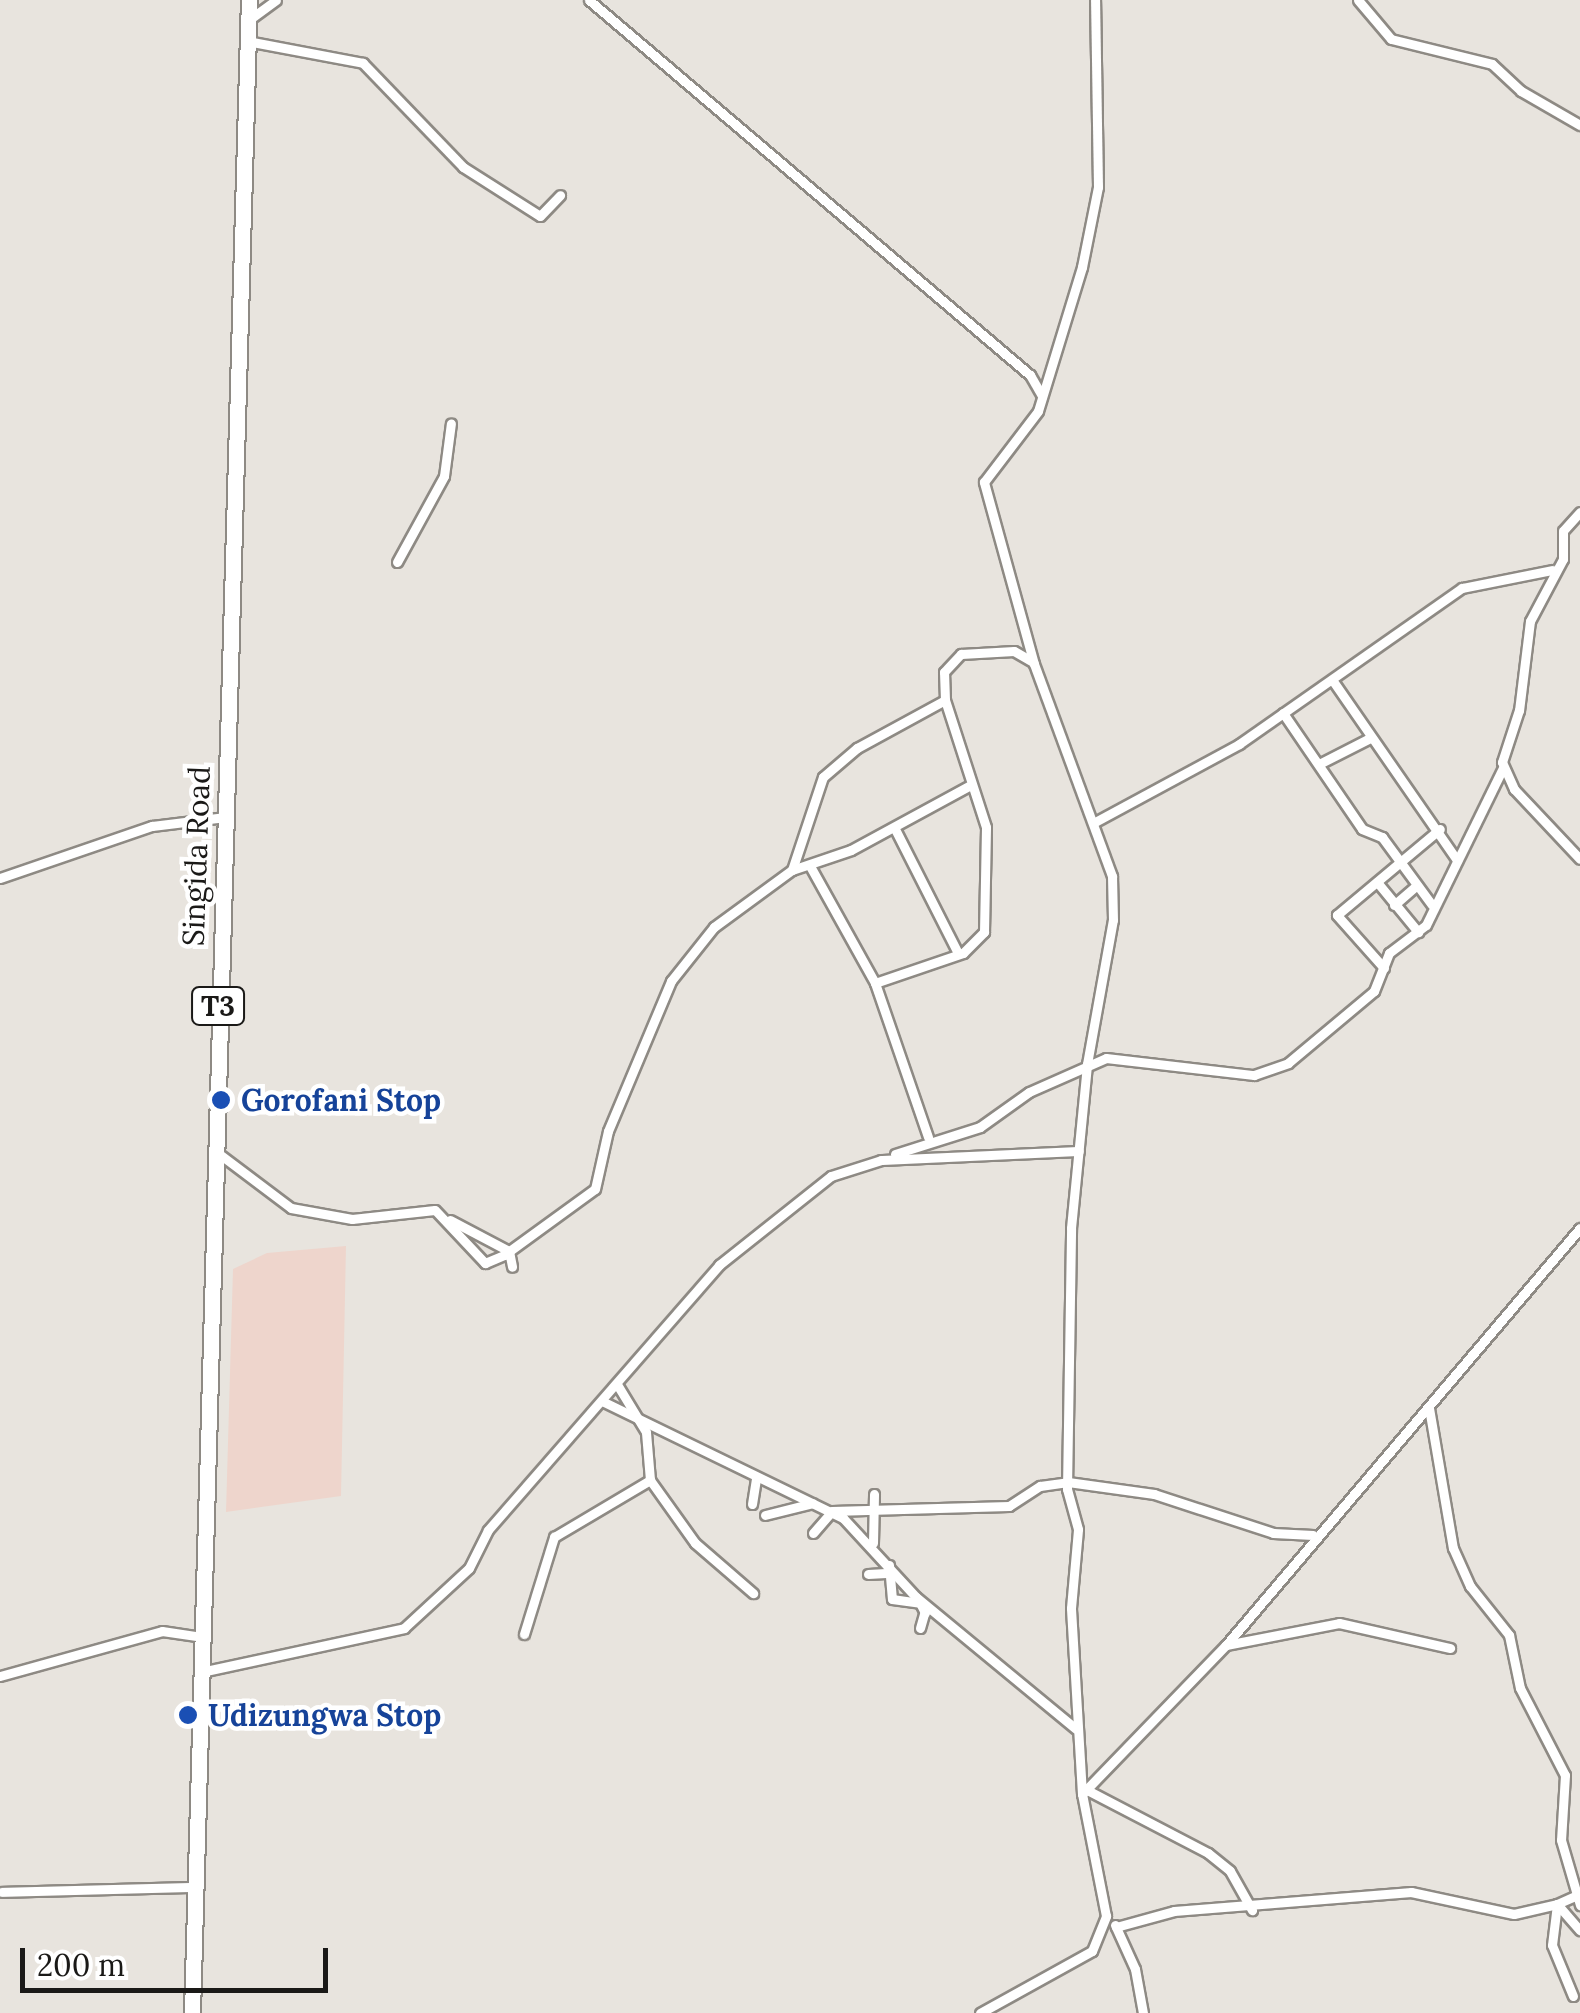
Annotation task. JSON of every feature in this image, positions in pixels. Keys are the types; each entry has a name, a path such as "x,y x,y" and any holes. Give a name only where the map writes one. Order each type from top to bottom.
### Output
{"highway":[{"name":"Singida Road","path":"192,2013 249,0"}],"street":[{"path":"248,20 276,0"},
{"path":"588,0 1030,375 1041,396"},
{"path":"980,2013 1092,1951 1106,1916 1076,1730 1072,1608 1078,1529 1068,1482 1079,1151 1087,1064 1113,920 1112,876 1034,664 984,482 1019,443 1041,396 1071,312 1098,187 1095,0"},
{"path":"1358,0 1392,39 1492,64 1521,91 1580,125"},
{"path":"247,41 363,64 463,167 540,216 560,195"},
{"path":"397,562 444,476 451,423"},
{"path":"201,1672 404,1628 469,1568 488,1530 728,1256 831,1176 980,1127 1087,1064 1143,1057 1266,1074 1350,1014 1384,968 1389,953 1418,932 1503,768 1530,621 1552,570 1563,559 1563,531 1580,512"},
{"path":"1095,822 1283,713 1462,588 1552,570"},
{"path":"876,982 969,950 986,919 986,826 969,786 945,700 944,672 962,654 1014,651 1034,664"},
{"path":"1333,681 1370,738 1440,830 1457,860"},
{"path":"792,870 824,777 856,748 945,700"},
{"path":"1283,713 1415,888 1432,905"},
{"path":"1319,764 1370,738"},
{"path":"1503,768 1528,806 1580,858"},
{"path":"443,1217 485,1263 510,1251 595,1189 608,1131 672,981 714,927 792,870 810,866 895,828 969,786"},
{"path":"0,878 152,826 225,817"},
{"path":"895,828 958,953"},
{"path":"1384,968 1337,918 1440,830"},
{"path":"810,866 876,982 928,1136"},
{"path":"1377,882 1418,932"},
{"path":"1394,906 1415,888"},
{"path":"214,1147 236,1173 291,1208 330,1218 420,1208 510,1251"},
{"path":"881,1160 1079,1151"},
{"path":"1085,1792 1226,1644 1313,1535 1429,1408 1580,1228"},
{"path":"510,1251 512,1266"},
{"path":"618,1386 650,1443 650,1480 695,1544 753,1593"},
{"path":"604,1402 631,1412 756,1479 832,1511 872,1543 888,1568 926,1608"},
{"path":"1116,1927 1174,1911 1252,1910 1411,1892 1520,1914 1578,1898 1561,1840 1565,1775 1520,1688 1509,1635 1470,1586 1453,1548 1429,1408"},
{"path":"752,1504 756,1479"},
{"path":"524,1634 554,1537 650,1480"},
{"path":"832,1511 874,1512 964,1502 1009,1506 1040,1486 1068,1482 1154,1494 1273,1533 1313,1535"},
{"path":"872,1543 874,1494"},
{"path":"766,1515 813,1503"},
{"path":"813,1533 832,1511"},
{"path":"888,1568 892,1599 920,1602 1076,1730"},
{"path":"868,1574 888,1568"},
{"path":"920,1628 926,1608"},
{"path":"1226,1644 1339,1624 1450,1648"},
{"path":"0,1676 162,1630 202,1637"},
{"path":"1085,1792 1208,1853 1230,1872 1252,1910"},
{"path":"2,1892 195,1887"},
{"path":"1557,1904 1580,1930"},
{"path":"1557,1904 1552,1945 1574,1996"},
{"path":"1106,1916 1116,1927 1143,2013"}],"shaded area":[{"path":"346,1246 341,1496 226,1512 233,1269 267,1253"}],"place":[{"name":"Gorofani Stop","path":"221,1100"},
{"name":"Udizungwa Stop","path":"188,1715"}]}
